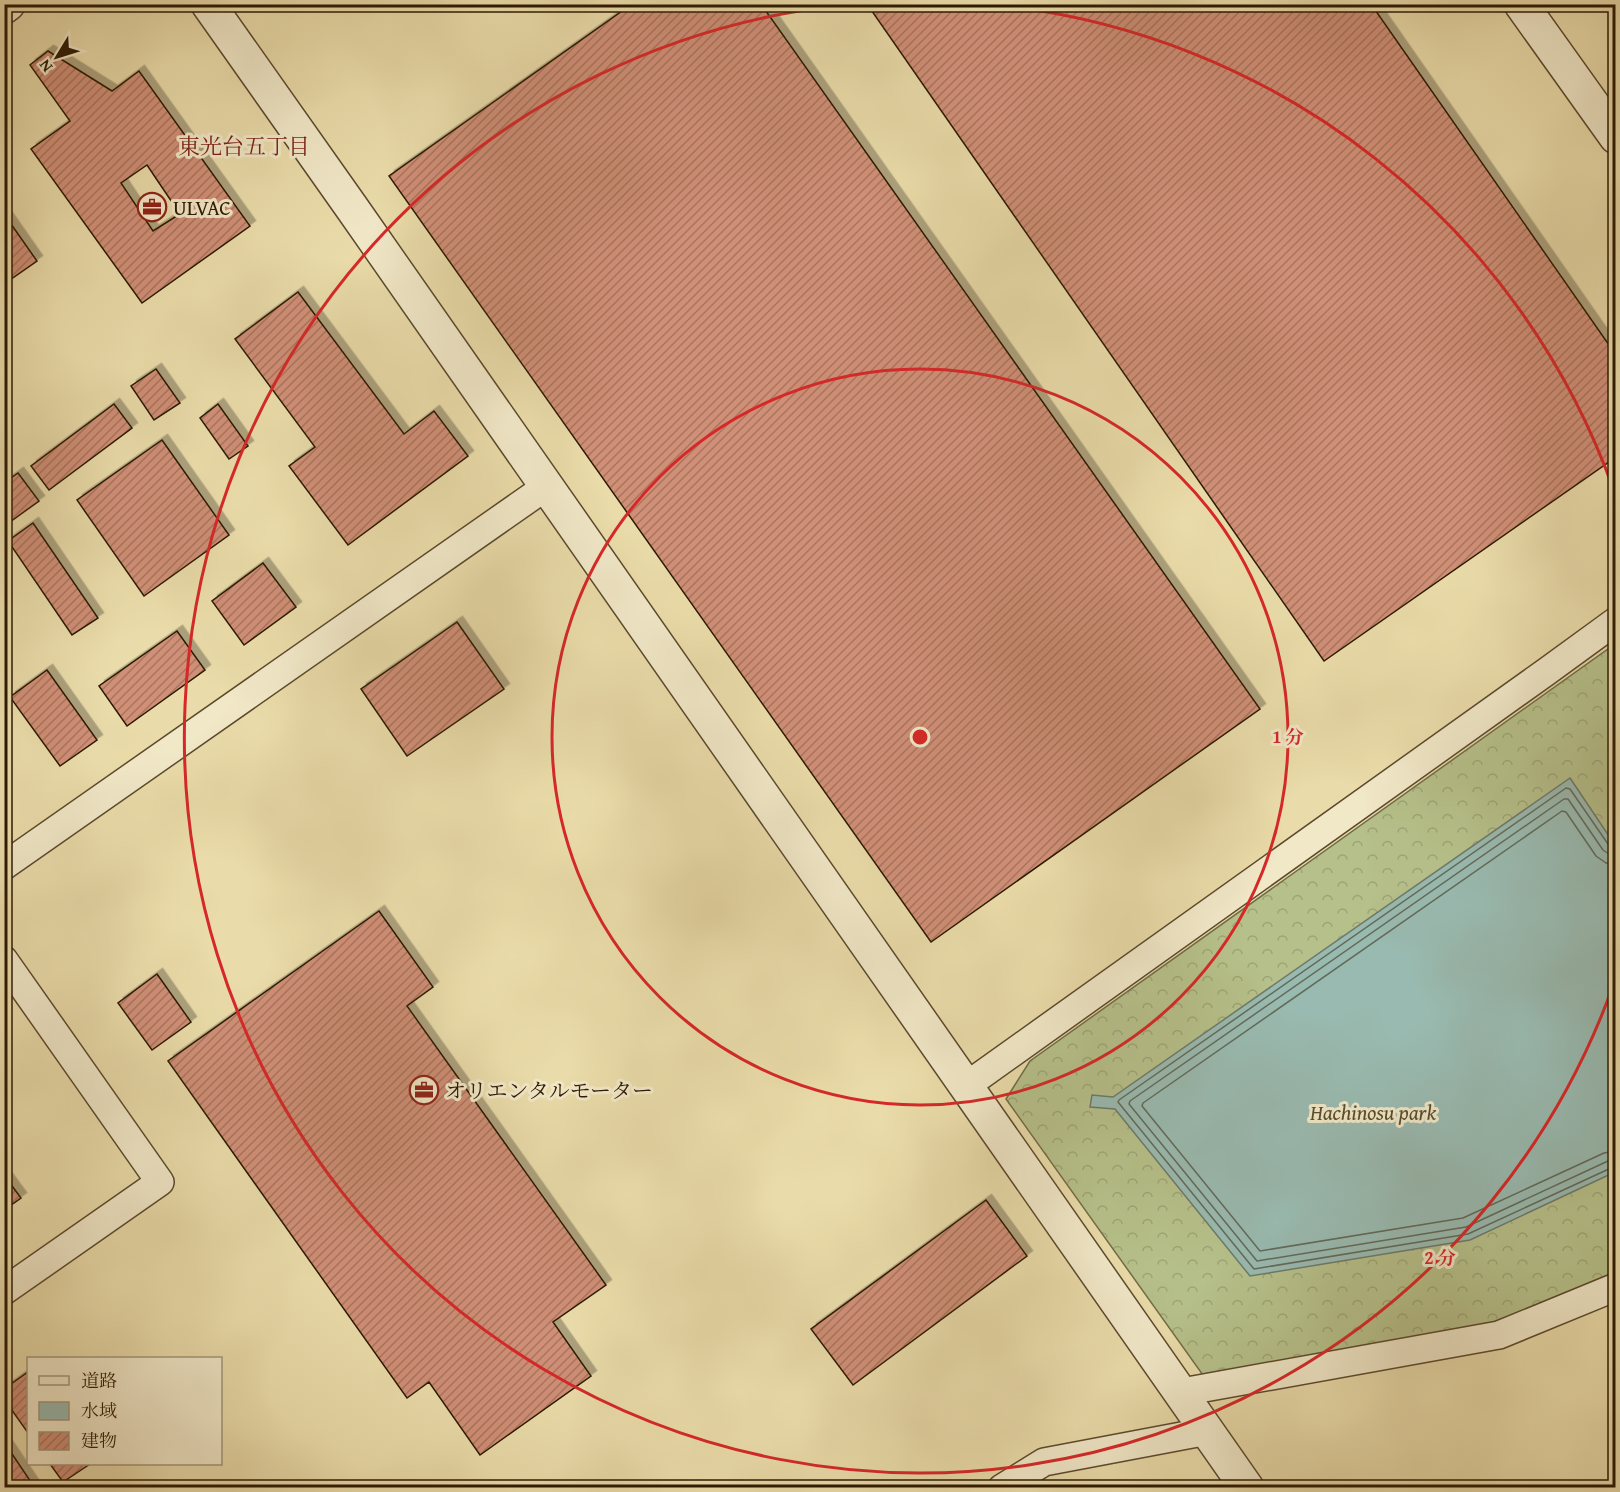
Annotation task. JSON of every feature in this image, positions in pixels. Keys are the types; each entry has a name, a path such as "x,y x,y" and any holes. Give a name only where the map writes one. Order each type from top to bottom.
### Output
{"street":[{"path":"208,4 1182,1392 1247,1488"},
{"path":"1521,4 1616,137"},
{"path":"4,866 547,486"},
{"path":"966,1086 1616,621"},
{"path":"4,960 160,1182 4,1291"},
{"path":"1182,1392 1499,1335 1616,1287"},
{"path":"1002,1488 1044,1462 1208,1431"}],"green space":[{"name":"Hachinosu park","path":"1615,644 1615,1282 1499,1335 1205,1378 1006,1099 1030,1061"}],"water":[{"path":"1570,778 1615,845 1615,1172 1470,1240 1250,1276 1115,1109 1090,1107 1092,1095 1113,1097"}],"building":[{"path":"632,4 761,4 1260,709 931,942 389,176"},
{"path":"867,4 1371,4 1616,355 1616,457 1324,661"},
{"path":"48,51 112,91 139,71 250,226 142,303 31,149 70,121 30,65","holes":["147,165 180,214 153,231 121,183"]},
{"path":"4,214 37,261 4,284"},
{"path":"298,292 404,434 434,411 468,456 348,545 289,466 315,447 235,339"},
{"path":"156,369 180,403 154,420 131,386"},
{"path":"114,404 132,428 49,490 31,466"},
{"path":"218,404 248,446 229,459 200,418"},
{"path":"162,440 229,535 144,596 77,500"},
{"path":"18,473 39,501 10,522 4,514 4,483"},
{"path":"33,523 98,618 72,635 8,541"},
{"path":"263,563 296,607 244,645 212,601"},
{"path":"457,622 504,689 407,756 361,689"},
{"path":"177,631 205,670 127,726 99,686"},
{"path":"47,670 97,740 60,766 10,697"},
{"path":"379,911 433,987 407,1006 606,1285 553,1322 591,1376 480,1455 429,1382 407,1398 168,1061"},
{"path":"157,974 191,1022 152,1050 118,1003"},
{"path":"4,1175 21,1198 4,1210"},
{"path":"986,1200 1027,1256 853,1385 811,1329"},
{"path":"27,1373 27,1432 4,1399 4,1389"},
{"path":"4,1442 35,1488 4,1488"},
{"path":"51,1465 88,1465 63,1482"}],"place":[{"name":"ULVAC","path":"152,207"},
{"name":"オリエンタルモーター","path":"424,1090"}],"district":[{"name":"東光台五丁目","path":"244,146"}]}
